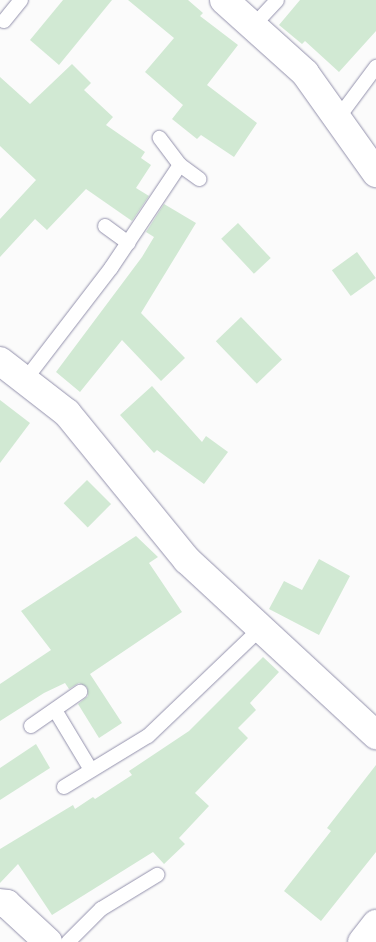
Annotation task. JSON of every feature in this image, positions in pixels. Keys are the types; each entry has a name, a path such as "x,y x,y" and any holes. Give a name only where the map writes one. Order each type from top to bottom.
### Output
{"street":[{"path":"224,0 305,72 376,172"},
{"path":"0,362 67,413 187,560 376,735"},
{"path":"0,903 7,904 48,942"},
{"path":"362,942 376,924"}],"lane":[{"path":"4,21 21,0"},
{"path":"254,26 277,0"},
{"path":"338,118 376,67"},
{"path":"160,138 180,165 199,179"},
{"path":"25,380 128,243 180,165"},
{"path":"105,226 128,243"},
{"path":"64,787 148,736 261,628"},
{"path":"31,726 80,692"},
{"path":"55,710 91,770"},
{"path":"68,942 101,909 157,875"}],"building":[{"path":"63,0 112,0 59,65 30,40"},
{"path":"128,0 188,0 203,13 200,16 238,45 207,85 257,123 234,157 201,135 197,139 172,119 183,105 145,72 174,38"},
{"path":"300,0 376,0 376,31 339,72 305,41 302,44 279,25"},
{"path":"72,64 91,83 84,90 113,117 106,125 145,152 141,158 151,165 136,188 149,196 132,221 86,189 47,230 35,219 0,257 0,219 36,180 0,146 0,77 30,104"},
{"path":"164,204 196,223 141,313 185,358 161,381 122,340 80,392 56,372 142,257 154,237 146,232"},
{"path":"238,223 271,258 254,274 221,239"},
{"path":"357,252 376,278 351,296 332,270"},
{"path":"241,317 282,359 257,384 216,341"},
{"path":"152,386 202,442 206,436 228,452 204,484 157,450 154,453 120,415"},
{"path":"0,400 30,423 0,463"},
{"path":"87,480 111,504 88,527 64,503"},
{"path":"136,536 158,557 149,563 182,612 90,674 122,723 99,738 78,704 88,696 87,687 79,683 69,689 65,683 44,693 0,721 0,684 51,650 21,611"},
{"path":"319,559 350,576 319,635 269,609 284,581 302,590"},
{"path":"263,657 279,672 250,703 256,710 238,728 248,738 195,793 209,806 179,838 185,844 164,864 153,852 52,915 18,864 0,883 0,849 73,805 75,809 93,797 95,799 132,775 129,771 189,731"},
{"path":"36,744 50,768 0,800 0,768"},
{"path":"376,765 376,852 321,921 284,891 331,831 327,828"}]}
